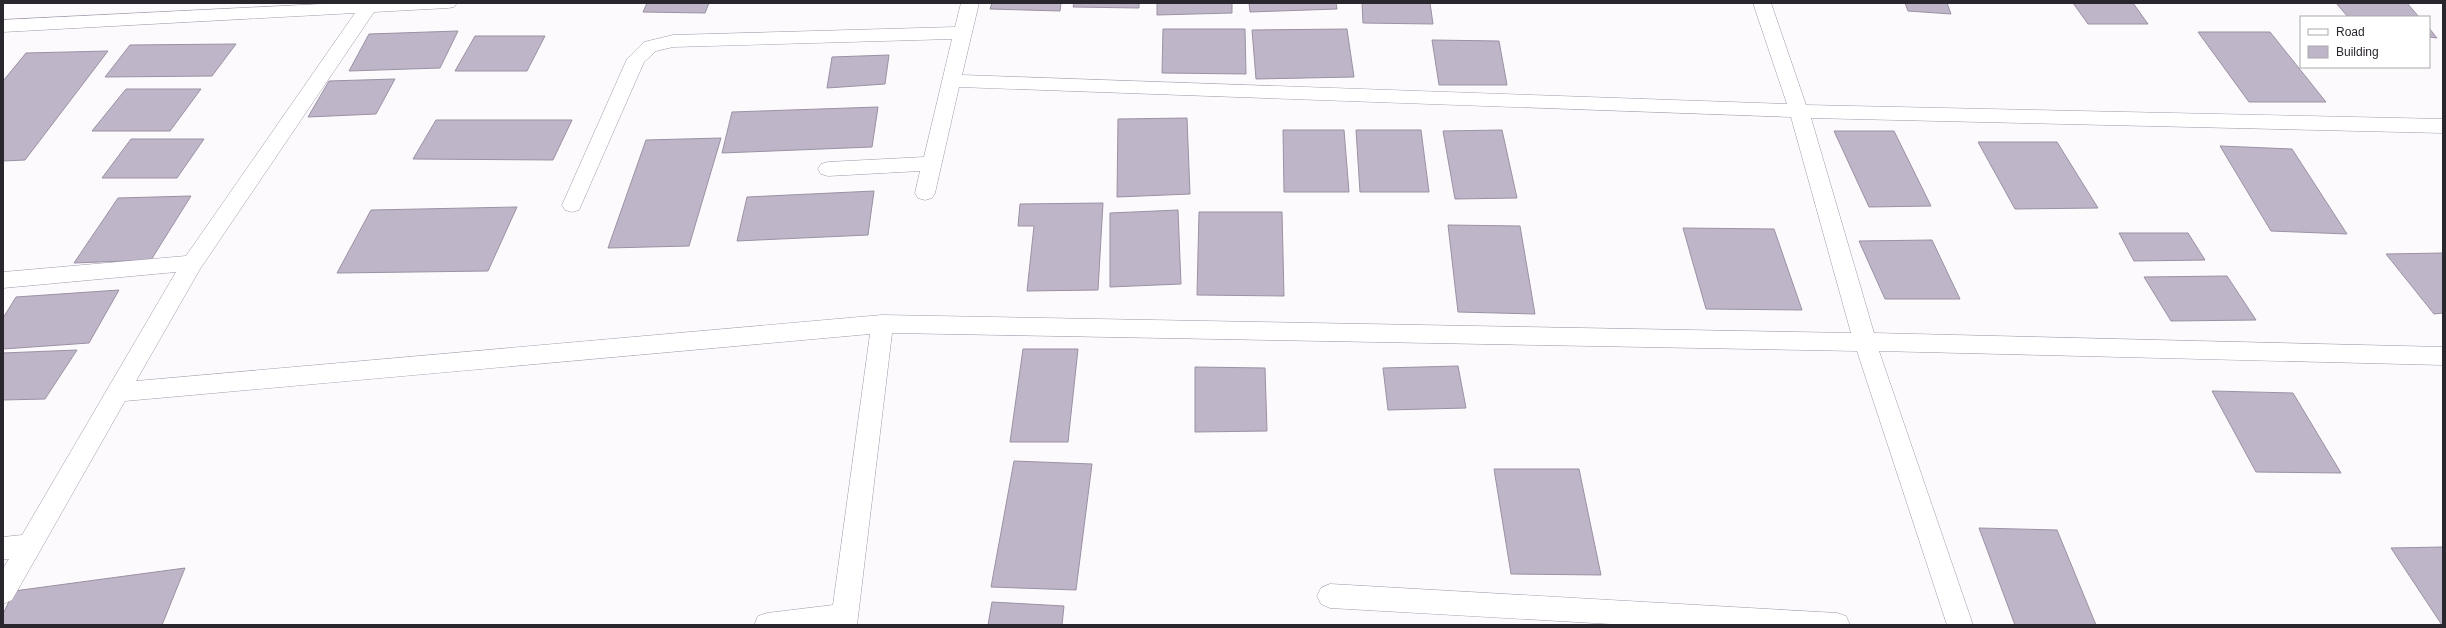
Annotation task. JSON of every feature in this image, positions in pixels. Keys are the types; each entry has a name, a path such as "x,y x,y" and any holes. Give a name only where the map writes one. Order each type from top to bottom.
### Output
{"street":[{"path":"3,26 370,5 448,3"},
{"path":"925,192 970,3"},
{"path":"1762,3 1799,111 1865,342 1960,625"},
{"path":"3,592 28,546 192,264 370,5"},
{"path":"572,204 636,59 650,46 673,41 963,33"},
{"path":"951,81 1799,111 2443,126"},
{"path":"828,170 931,163"},
{"path":"3,280 192,264"},
{"path":"117,392 882,324 1865,342 2443,356"},
{"path":"767,625 844,621 882,324"},
{"path":"3,548 28,546"},
{"path":"1330,596 1837,625"}],"building":[{"path":"647,3 709,3 705,13 643,12"},
{"path":"992,3 1061,3 1060,11 990,9"},
{"path":"1074,3 1139,3 1139,8 1073,7"},
{"path":"1157,3 1232,3 1232,13 1157,15"},
{"path":"1249,3 1336,3 1337,9 1250,12"},
{"path":"1362,3 1430,3 1433,24 1363,23"},
{"path":"1905,3 1947,3 1951,14 1908,11"},
{"path":"2073,3 2133,3 2148,24 2088,24"},
{"path":"2336,3 2407,3 2418,16 2347,16"},
{"path":"1163,29 1245,29 1246,74 1162,73"},
{"path":"1347,29 1354,77 1256,79 1252,30"},
{"path":"2430,29 2437,38 2430,37"},
{"path":"458,31 440,68 349,71 369,34"},
{"path":"2198,32 2270,32 2326,102 2249,102"},
{"path":"475,36 545,36 527,71 455,71"},
{"path":"1432,40 1499,41 1507,85 1439,85"},
{"path":"236,44 212,76 105,77 130,45"},
{"path":"108,51 25,160 3,161 3,81 26,53"},
{"path":"889,55 885,84 827,88 832,57"},
{"path":"395,79 376,114 308,117 329,81"},
{"path":"126,89 201,89 170,131 92,131"},
{"path":"878,107 872,147 722,153 732,112"},
{"path":"1187,118 1190,194 1117,197 1118,119"},
{"path":"436,120 572,120 553,160 413,159"},
{"path":"1283,130 1344,130 1349,192 1284,192"},
{"path":"1356,130 1421,130 1429,192 1360,192"},
{"path":"1502,130 1517,198 1455,199 1443,131"},
{"path":"1834,131 1894,131 1931,206 1869,207"},
{"path":"721,138 689,246 608,248 646,140"},
{"path":"131,139 204,139 177,178 102,178"},
{"path":"1978,142 2057,142 2098,208 2015,209"},
{"path":"2220,146 2292,149 2347,234 2271,231"},
{"path":"874,191 868,235 737,241 747,197"},
{"path":"191,196 151,260 74,263 118,198"},
{"path":"1103,203 1098,290 1027,291 1034,226 1018,226 1020,204"},
{"path":"517,207 488,271 337,273 371,210"},
{"path":"1178,210 1181,284 1110,287 1110,213"},
{"path":"1199,212 1282,212 1284,296 1197,295"},
{"path":"1448,225 1520,226 1535,314 1458,312"},
{"path":"1683,228 1774,229 1802,310 1706,309"},
{"path":"2119,233 2188,233 2205,260 2134,261"},
{"path":"1932,240 1960,299 1885,299 1859,241"},
{"path":"2443,253 2443,313 2434,314 2386,254"},
{"path":"2227,276 2256,320 2171,321 2144,277"},
{"path":"119,290 89,343 3,349 3,318 16,297"},
{"path":"1023,349 1078,349 1068,442 1010,442"},
{"path":"77,350 45,399 3,400 3,353"},
{"path":"1458,366 1466,408 1388,410 1383,368"},
{"path":"1195,367 1265,368 1267,431 1195,432"},
{"path":"2212,391 2293,393 2341,473 2256,472"},
{"path":"1014,461 1092,464 1076,590 991,587"},
{"path":"1494,469 1579,469 1601,575 1511,574"},
{"path":"1979,528 2057,530 2096,625 2015,625"},
{"path":"2443,547 2443,625 2442,625 2391,548"},
{"path":"185,568 162,625 3,625 3,614 14,591"},
{"path":"992,602 1064,606 1062,625 988,625"}]}
